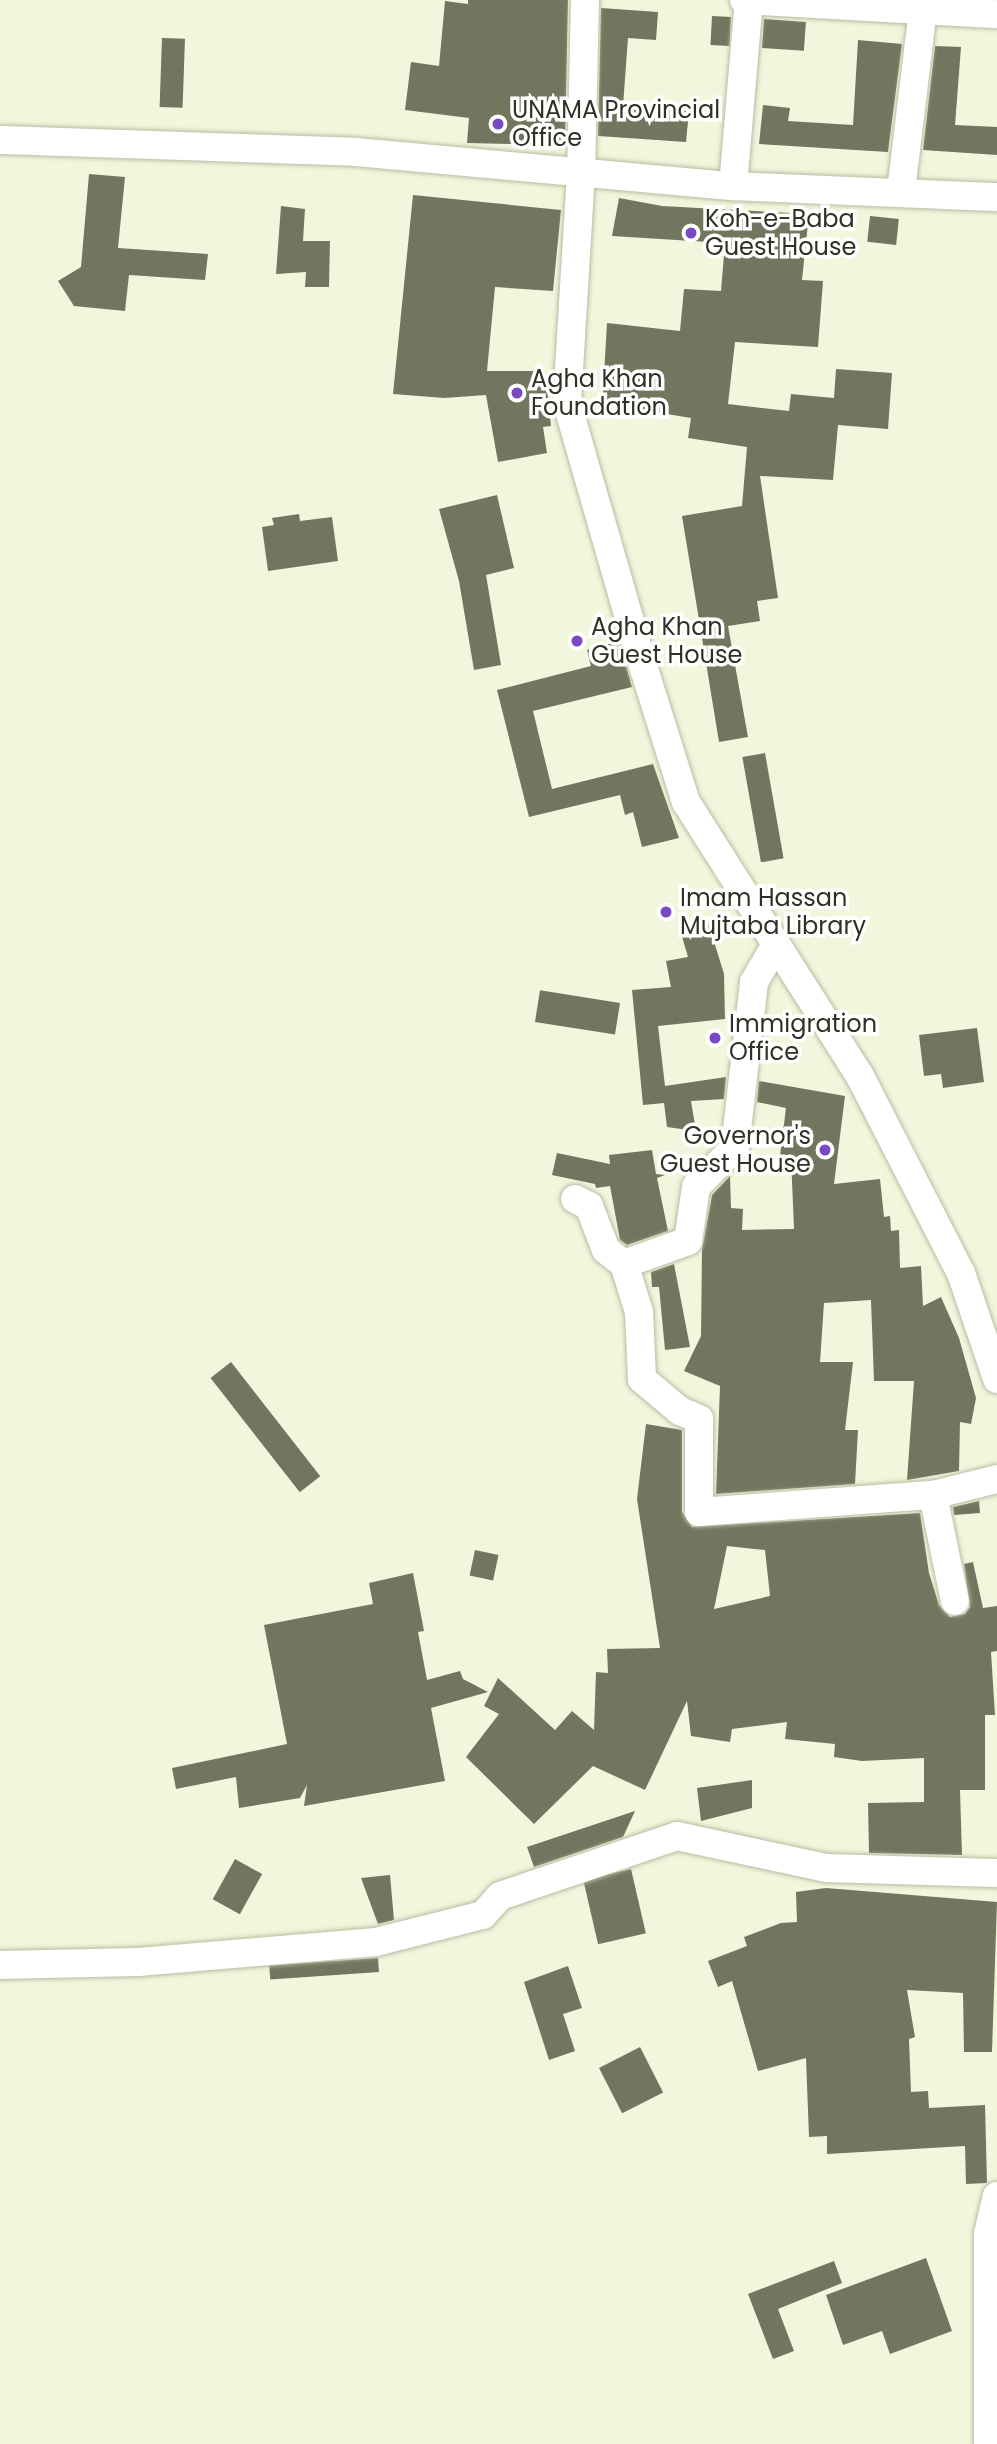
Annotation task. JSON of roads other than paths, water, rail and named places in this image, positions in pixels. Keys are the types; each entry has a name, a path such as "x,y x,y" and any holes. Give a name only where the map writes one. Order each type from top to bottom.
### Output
{"street":[{"path":"585,0 582,173 567,403 686,802 873,1101 961,1273 997,1379"},
{"path":"733,186 747,0 923,6 997,14"},
{"path":"901,191 923,6"},
{"path":"0,140 356,152 733,186 997,197"},
{"path":"624,1264 688,1241 696,1187 735,1147 754,982 775,946"},
{"path":"575,1199 589,1206 606,1250 624,1264 639,1312 642,1379 680,1411 699,1419 699,1512 933,1495 997,1479"},
{"path":"933,1495 956,1601"},
{"path":"0,1965 138,1962 376,1942 484,1915 500,1896 677,1836 826,1868 997,1873"},
{"path":"988,2444 988,2234 997,2196"}],"place":[{"name":"UNAMA Provincial Office","path":"498,124"},
{"name":"Koh-e-Baba Guest House","path":"691,233"},
{"name":"Agha Khan Foundation","path":"517,393"},
{"name":"Agha Khan Guest House","path":"577,641"},
{"name":"Imam Hassan Mujtaba Library","path":"666,912"},
{"name":"Immigration Office","path":"715,1038"},
{"name":"Governor's Guest House","path":"825,1150"}]}
